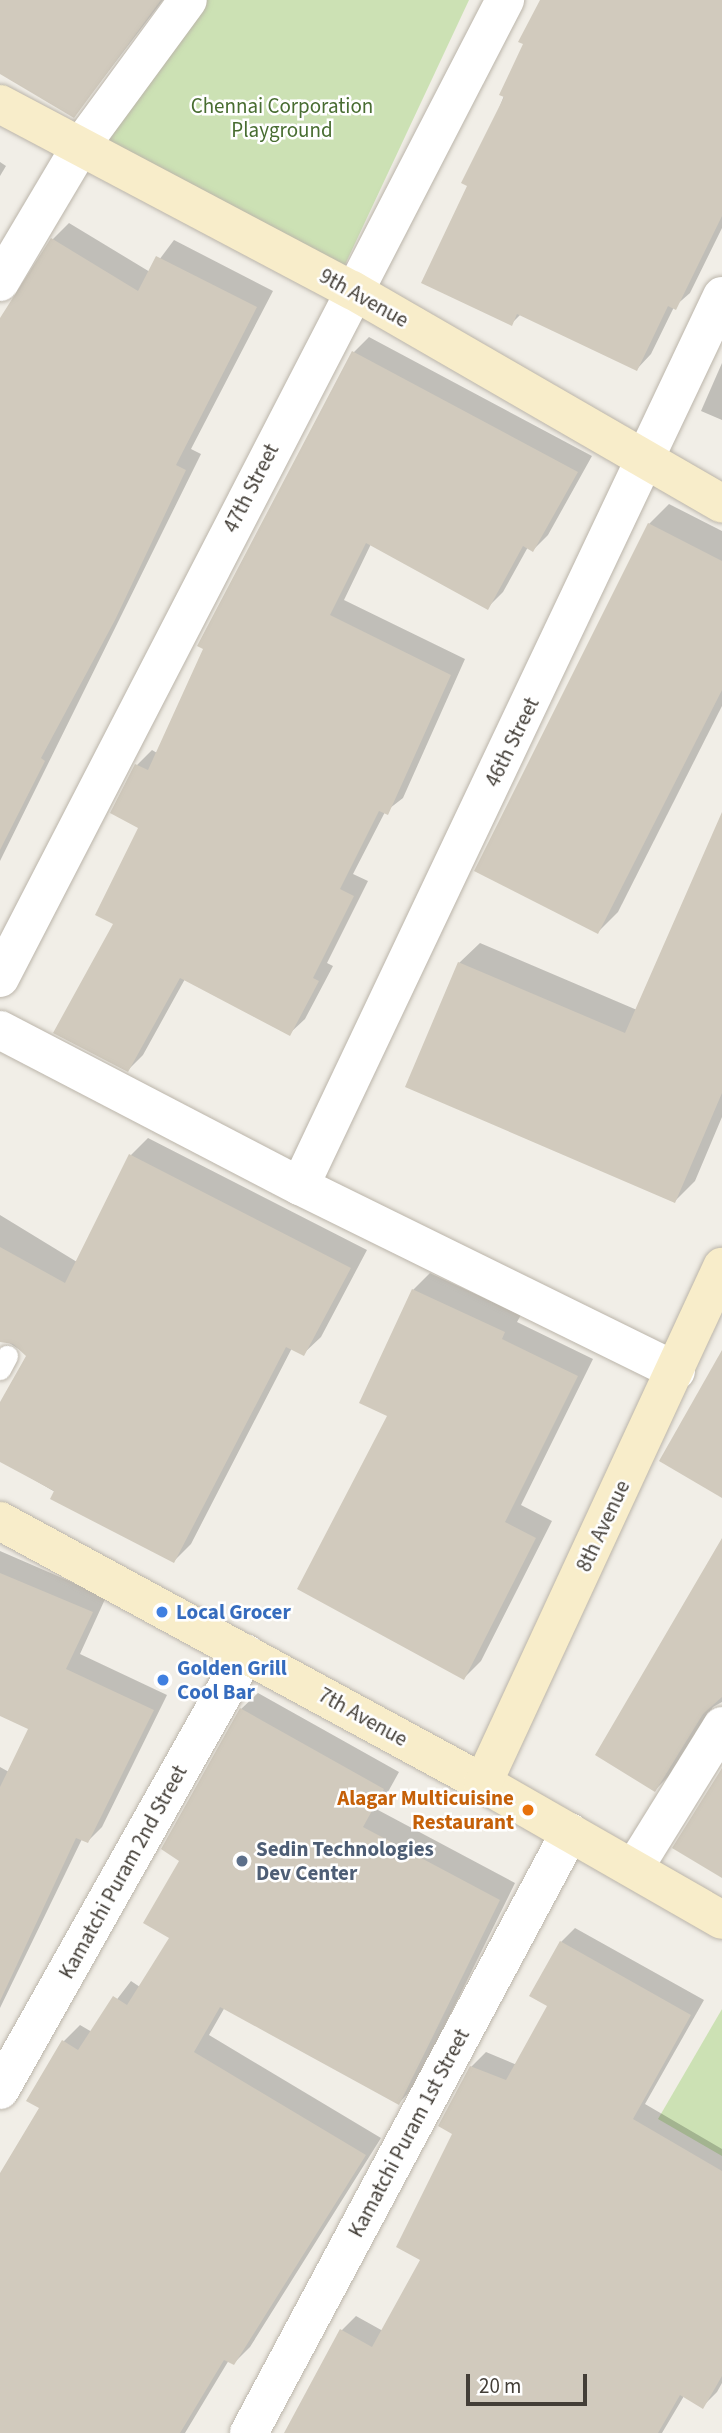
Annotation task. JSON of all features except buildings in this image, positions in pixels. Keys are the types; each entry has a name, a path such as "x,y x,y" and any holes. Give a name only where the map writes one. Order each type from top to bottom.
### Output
{"street":[{"path":"0,282 80,147 188,0"},
{"name":"47th Street","path":"0,978 352,290 505,0"},
{"name":"9th Avenue","path":"0,104 352,290 722,504"},
{"name":"46th Street","path":"300,1186 646,462 722,296"},
{"path":"0,1030 300,1186 676,1371"},
{"name":"8th Avenue","path":"483,1783 722,1268"},
{"name":"7th Avenue","path":"0,1521 483,1783 722,1920"},
{"name":"Kamatchi Puram 2nd Street","path":"0,2090 246,1653"},
{"path":"634,1868 722,1726"},
{"name":"Kamatchi Puram 1st Street","path":"249,2433 570,1832"}],"green space":[{"name":"Chennai Corporation Playground","path":"189,0 469,0 336,284 98,150"},
{"path":"722,2009 722,2156 658,2119"}],"place":[{"name":"Local Grocer","path":"162,1612"},
{"name":"Golden Grill Cool Bar","path":"163,1680"},
{"name":"Alagar Multicuisine Restaurant","path":"528,1810"},
{"name":"Sedin Technologies Dev Center","path":"242,1861"}]}
